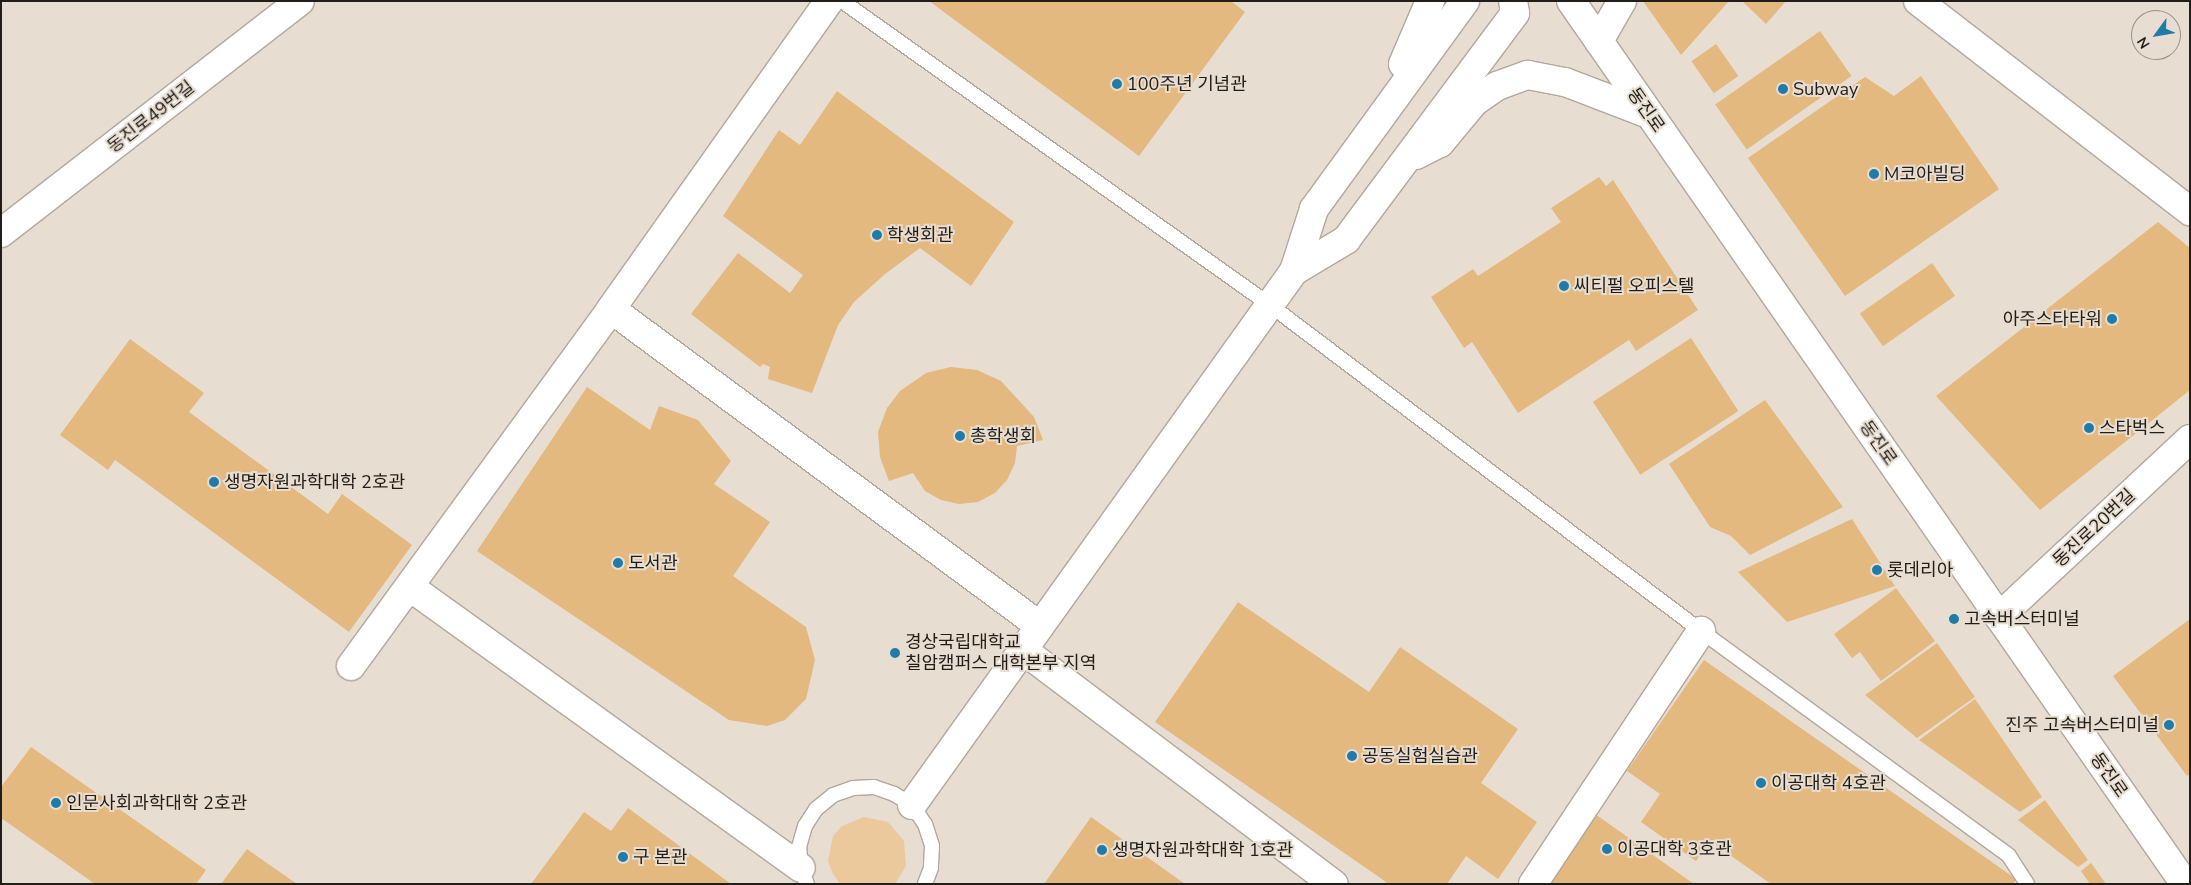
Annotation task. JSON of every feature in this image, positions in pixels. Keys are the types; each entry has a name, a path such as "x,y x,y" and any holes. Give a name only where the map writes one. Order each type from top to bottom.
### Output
{"street":[{"name":"동진로49번길","path":"1,233 300,1"},
{"path":"350,666 410,587 611,309 829,1"},
{"path":"1366,134 1418,34 1430,1"},
{"path":"912,806 1294,271 1314,209 1366,134 1465,1"},
{"path":"1294,271 1346,240 1515,12 1513,1"},
{"name":"동진로","path":"1571,1 2185,884"},
{"path":"1599,41 1622,1"},
{"path":"1918,1 2190,211"},
{"path":"1402,163 1440,143 1474,102 1497,86 1528,75 1565,82 1649,114"},
{"path":"611,309 1040,626"},
{"name":"동진로20번길","path":"1999,617 2190,439"},
{"path":"410,587 804,876"},
{"path":"1533,884 1702,632"},
{"path":"1023,650 1334,884"}],"lane":[{"path":"842,1 1270,305 1702,632 2009,856 2027,884"},
{"path":"804,876 799,847 805,826 816,808 833,795 853,788 874,788 894,794 912,806 926,824 932,846 931,868 925,884"}],"shaded area":[{"path":"864,817 888,822 904,841 906,866 895,884 840,884 833,874 828,861 833,836 842,826"}],"building":[{"name":"100주년 기념관","path":"929,1 1231,1 1245,12 1139,156"},
{"path":"1643,1 1729,1 1681,55"},
{"path":"1742,1 1786,1 1766,24"},
{"name":"Subway","path":"1820,31 1852,76 1747,149 1715,104"},
{"path":"1716,44 1738,76 1714,93 1691,61"},
{"name":"M코아빌딩","path":"1921,76 1999,189 1845,296 1748,158 1865,77 1894,96"},
{"name":"학생회관","path":"837,91 1014,222 971,286 920,248 885,274 854,302 838,325 812,393 768,379 770,367 763,364 760,367 691,314 738,253 790,293 803,275 723,216 779,130 800,145"},
{"name":"씨티펄 오피스텔","path":"1599,177 1606,186 1613,180 1698,310 1636,351 1629,340 1518,413 1472,342 1464,348 1431,297 1473,269 1478,276 1561,222 1551,208"},
{"name":"아주스타타워","path":"2158,222 2190,248 2190,390 2040,510 1936,396"},
{"path":"1932,263 1955,296 1883,346 1860,313"},
{"path":"1691,338 1738,411 1640,475 1593,402"},
{"name":"생명자원과학대학 2호관","path":"130,339 204,393 189,412 328,514 342,494 412,545 349,632 115,460 108,470 60,435"},
{"name":"총학생회","path":"951,367 977,370 1001,381 1034,417 1043,440 1017,446 1015,463 1007,480 995,493 978,502 959,504 941,500 925,491 913,473 889,481 880,457 878,432 887,408 900,391 926,373"},
{"name":"도서관","path":"587,387 650,430 659,406 698,420 731,461 714,484 770,522 733,576 806,627 815,660 806,699 785,720 767,726 729,720 477,551"},
{"path":"1765,400 1843,507 1750,555 1731,536 1710,527 1669,464"},
{"path":"1852,519 1895,586 1787,622 1738,572"},
{"path":"1896,588 1935,641 1881,681 1860,652 1852,658 1834,634"},
{"name":"공동실험실습관","path":"1238,602 1369,692 1400,647 1518,729 1481,783 1537,822 1498,879 1466,856 1447,884 1389,884 1155,722"},
{"name":"진주 고속버스터미널","path":"2190,619 2190,774 2187,776 2113,676"},
{"path":"1937,643 1975,697 1917,738 1865,695"},
{"name":"이공대학 4호관","path":"1704,660 2016,879 2013,884 1771,884 1710,841 1696,861 1641,822 1660,794 1627,771"},
{"path":"1975,699 2042,797 2020,812 1919,740"},
{"name":"인문사회과학대학 2호관","path":"31,747 206,870 196,884 95,884 1,818 1,787"},
{"path":"2045,800 2088,860 2078,867 2018,820"},
{"name":"구 본관","path":"628,808 731,884 531,884 584,812 611,831"},
{"name":"이공대학 3호관","path":"1595,814 1694,884 1545,884"},
{"name":"생명자원과학대학 1호관","path":"1091,817 1185,884 1044,884"},
{"path":"247,849 297,884 221,884"},
{"path":"2091,863 2106,884 2090,884 2081,871"}],"place":[{"name":"100주년 기념관","path":"1117,84"},
{"name":"Subway","path":"1783,89"},
{"name":"M코아빌딩","path":"1874,174"},
{"name":"학생회관","path":"877,235"},
{"name":"씨티펄 오피스텔","path":"1564,286"},
{"name":"아주스타타워","path":"2112,319"},
{"name":"스타벅스","path":"2089,428"},
{"name":"총학생회","path":"960,436"},
{"name":"생명자원과학대학 2호관","path":"214,482"},
{"name":"도서관","path":"618,563"},
{"name":"롯데리아","path":"1877,570"},
{"name":"고속버스터미널","path":"1954,619"},
{"name":"경상국립대학교 칠암캠퍼스 대학본부 지역","path":"895,653"},
{"name":"진주 고속버스터미널","path":"2169,725"},
{"name":"공동실험실습관","path":"1352,756"},
{"name":"이공대학 4호관","path":"1761,783"},
{"name":"인문사회과학대학 2호관","path":"56,803"},
{"name":"이공대학 3호관","path":"1607,849"},
{"name":"생명자원과학대학 1호관","path":"1102,850"},
{"name":"구 본관","path":"623,857"}]}
